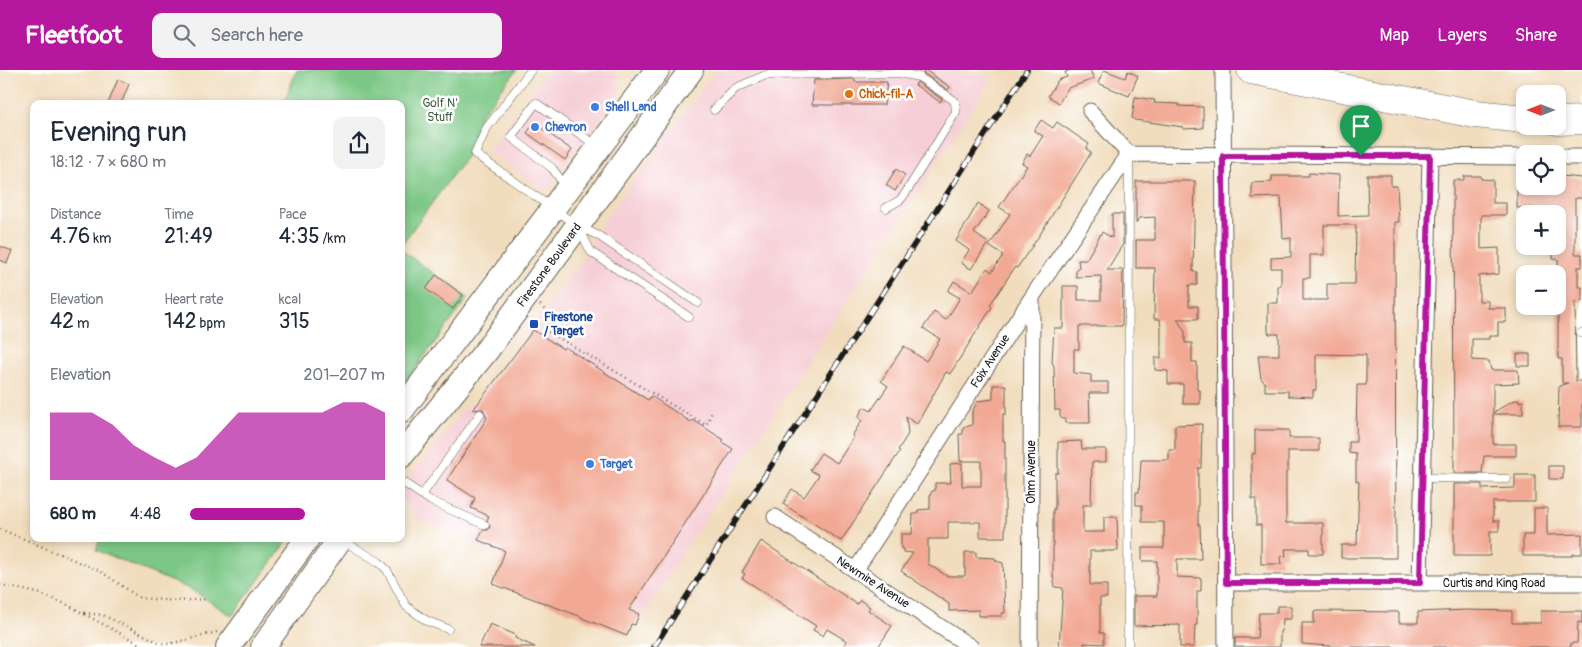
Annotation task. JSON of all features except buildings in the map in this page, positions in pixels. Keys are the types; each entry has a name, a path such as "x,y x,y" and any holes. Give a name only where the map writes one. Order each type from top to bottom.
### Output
{"highway":[{"path":"1251,70 1475,114 1516,118"},
{"path":"1566,121 1582,120"}],"main road":[{"path":"405,406 657,70"},
{"name":"Firestone Boulevard","path":"405,451 487,350 691,70"},
{"path":"405,434 441,385 442,378 435,366"},
{"path":"231,642 305,542"},
{"path":"263,647 338,542"}],"street":[{"path":"1223,70 1226,647"},
{"path":"1090,111 1130,154 1516,157"},
{"name":"Foix Avenue","path":"855,571 1032,297 1130,154"},
{"path":"1420,583 1430,156"},
{"path":"1566,157 1582,157"},
{"name":"Ohm Avenue","path":"1030,647 1032,297"},
{"name":"Newmire Avenue","path":"775,517 971,647"},
{"name":"Curtis and King Road","path":"1226,583 1582,583"}],"lane":[{"path":"531,70 486,129 475,154 578,226 599,236 698,303"},
{"path":"714,110 736,88 766,75 899,73 919,77 952,99 955,102 956,112 905,194 900,200 886,208"},
{"path":"568,190 552,168 511,137 536,102 600,148"},
{"path":"1128,647 1130,154"},
{"path":"578,226 591,252 689,317"},
{"path":"422,495 480,414"},
{"path":"1422,478 1507,479"},
{"path":"405,484 432,501 485,525"},
{"path":"345,542 379,562 387,570 399,597 416,614 448,630"}],"path":[{"path":"528,294 546,311 547,331 706,426 713,410"},
{"path":"0,529 30,542"},
{"path":"31,542 100,571 140,598 176,601 207,598"},
{"path":"0,585 38,593 84,613 145,647"},
{"path":"84,613 103,615 160,643 170,644 209,632 220,632 231,642"}],"shaded area":[{"path":"548,70 617,70 619,95 545,192 488,151"},
{"path":"716,70 954,70 992,78 643,615 422,522 405,503 405,483 461,412 481,397 578,265 607,216"}],"green space":[{"name":"Golf N' Stuff","path":"297,70 517,70 479,117 468,154 405,240 405,100 285,100"},
{"path":"405,253 468,298 405,383"},
{"path":"99,542 287,542 232,616 192,590 96,550"}],"railway":[{"path":"654,647 1027,70"}],"place":[{"name":"Chick-fil-A","path":"849,94"},
{"name":"Shell Land","path":"595,107"},
{"name":"Chevron","path":"535,127"},
{"name":"Firestone / Target","path":"534,324"},
{"name":"Target","path":"590,464"}],"route":[{"path":"1223,156 1361,156 1430,156 1420,583 1226,583 1223,156"}]}
